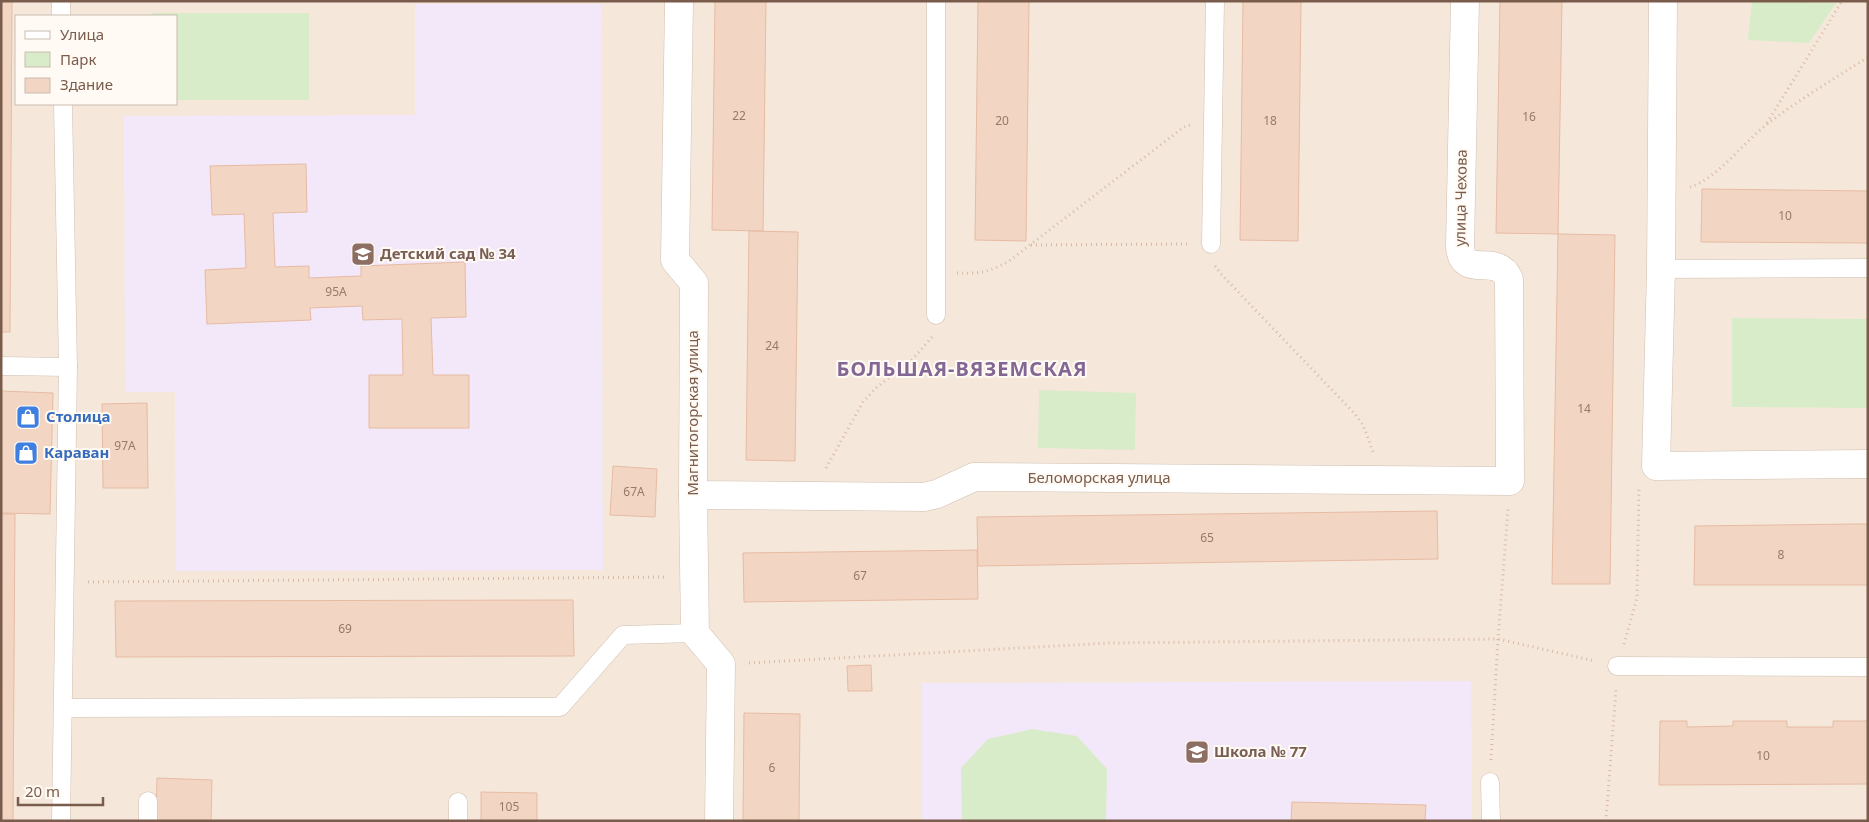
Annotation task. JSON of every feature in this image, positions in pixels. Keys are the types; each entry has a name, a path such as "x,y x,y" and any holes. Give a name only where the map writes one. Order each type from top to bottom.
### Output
{"street":[{"name":"Магнитогорская улица","path":"680,1 675,260 694,283 692,495 695,633"},
{"name":"улица Чехова","path":"1465,1 1460,247 1463,260 1468,264 1498,266 1507,274 1509,279 1510,481"},
{"path":"1663,1 1661,269 1656,466 1868,464"},
{"name":"Беломорская улица","path":"692,495 924,497 937,494 974,477 1510,481"},
{"path":"695,633 722,664 719,821"}],"lane":[{"path":"61,1 62,15"},
{"path":"936,1 936,315"},
{"path":"1211,244 1215,1"},
{"path":"61,821 68,367 63,105"},
{"path":"1661,269 1868,268"},
{"path":"1,366 68,367"},
{"path":"63,708 560,707 623,635 695,633"},
{"path":"1617,666 1868,667"},
{"path":"1490,782 1491,821"},
{"path":"148,801 148,821"},
{"path":"458,802 458,821"}],"path":[{"path":"1765,126 1842,1"},
{"path":"1662,191 1699,184 1786,110 1868,57"},
{"path":"936,272 978,274 994,270 1010,261 1184,126 1213,124"},
{"path":"1031,245 1211,244 1215,266 1221,274 1355,414 1363,425 1372,447 1379,480"},
{"path":"824,496 826,470 863,402 877,387 911,361 932,337 936,315"},
{"path":"1606,821 1617,666 1637,598 1639,482 1656,466"},
{"path":"1490,782 1510,481"},
{"path":"64,582 694,577"},
{"path":"722,664 1109,643 1498,639 1617,666"}],"shaded area":[{"path":"1,1 1868,1 1868,821 1,821"},
{"name":"Детский сад № 34","path":"415,4 601,4 603,570 176,571 175,392 125,392 124,116 415,115"},
{"name":"Школа № 77","path":"1471,681 1472,821 922,821 922,683"}],"green space":[{"path":"1752,1 1836,3 1809,43 1748,40"},
{"path":"152,13 309,13 309,100 178,100 178,15 152,15"},
{"path":"1732,318 1868,319 1868,408 1732,407"},
{"path":"1039,390 1136,393 1135,450 1038,448"},
{"path":"1032,729 1077,736 1107,769 1106,821 962,821 961,768 988,739"}],"building":[{"path":"1,1 12,1 10,332 1,332"},
{"path":"715,1 766,1 763,231 712,230"},
{"path":"978,1 1029,1 1026,241 975,240"},
{"path":"1243,1 1301,1 1298,241 1240,240"},
{"path":"1500,1 1562,1 1558,234 1496,233"},
{"path":"306,164 307,212 273,213 275,267 309,266 309,278 361,276 361,266 465,262 466,317 431,318 433,375 469,375 469,428 369,428 369,375 403,375 402,319 363,320 362,306 310,308 311,320 207,324 205,270 246,268 244,214 212,215 210,166"},
{"path":"1702,189 1868,191 1868,243 1701,242"},
{"path":"749,231 798,232 795,461 746,460"},
{"path":"1558,234 1615,235 1610,584 1552,584"},
{"name":"Караван","path":"1,391 53,393 50,514 1,513"},
{"path":"147,403 148,488 103,488 102,404"},
{"path":"613,466 657,469 655,517 610,515"},
{"path":"1437,511 1438,559 978,566 977,517"},
{"path":"1,514 15,514 13,821 1,821"},
{"path":"1868,524 1868,585 1694,585 1695,526"},
{"path":"977,550 978,599 744,602 743,553"},
{"path":"573,600 574,656 116,657 115,601"},
{"path":"871,665 872,691 848,691 847,666"},
{"path":"744,713 800,714 799,821 743,821"},
{"path":"1660,721 1687,721 1687,727 1733,726 1733,721 1787,721 1787,727 1833,727 1833,721 1868,721 1868,784 1659,785"},
{"path":"157,778 212,780 211,821 156,821"},
{"path":"481,792 537,793 537,821 481,821"},
{"path":"1292,802 1426,805 1425,821 1291,821"}],"place":[{"name":"Детский сад № 34","path":"363,254"},
{"name":"Столица","path":"28,417"},
{"name":"Караван","path":"26,453"},
{"name":"Школа № 77","path":"1197,752"}],"district":[{"name":"БОЛЬШАЯ-ВЯЗЕМСКАЯ","path":"962,369"}]}
